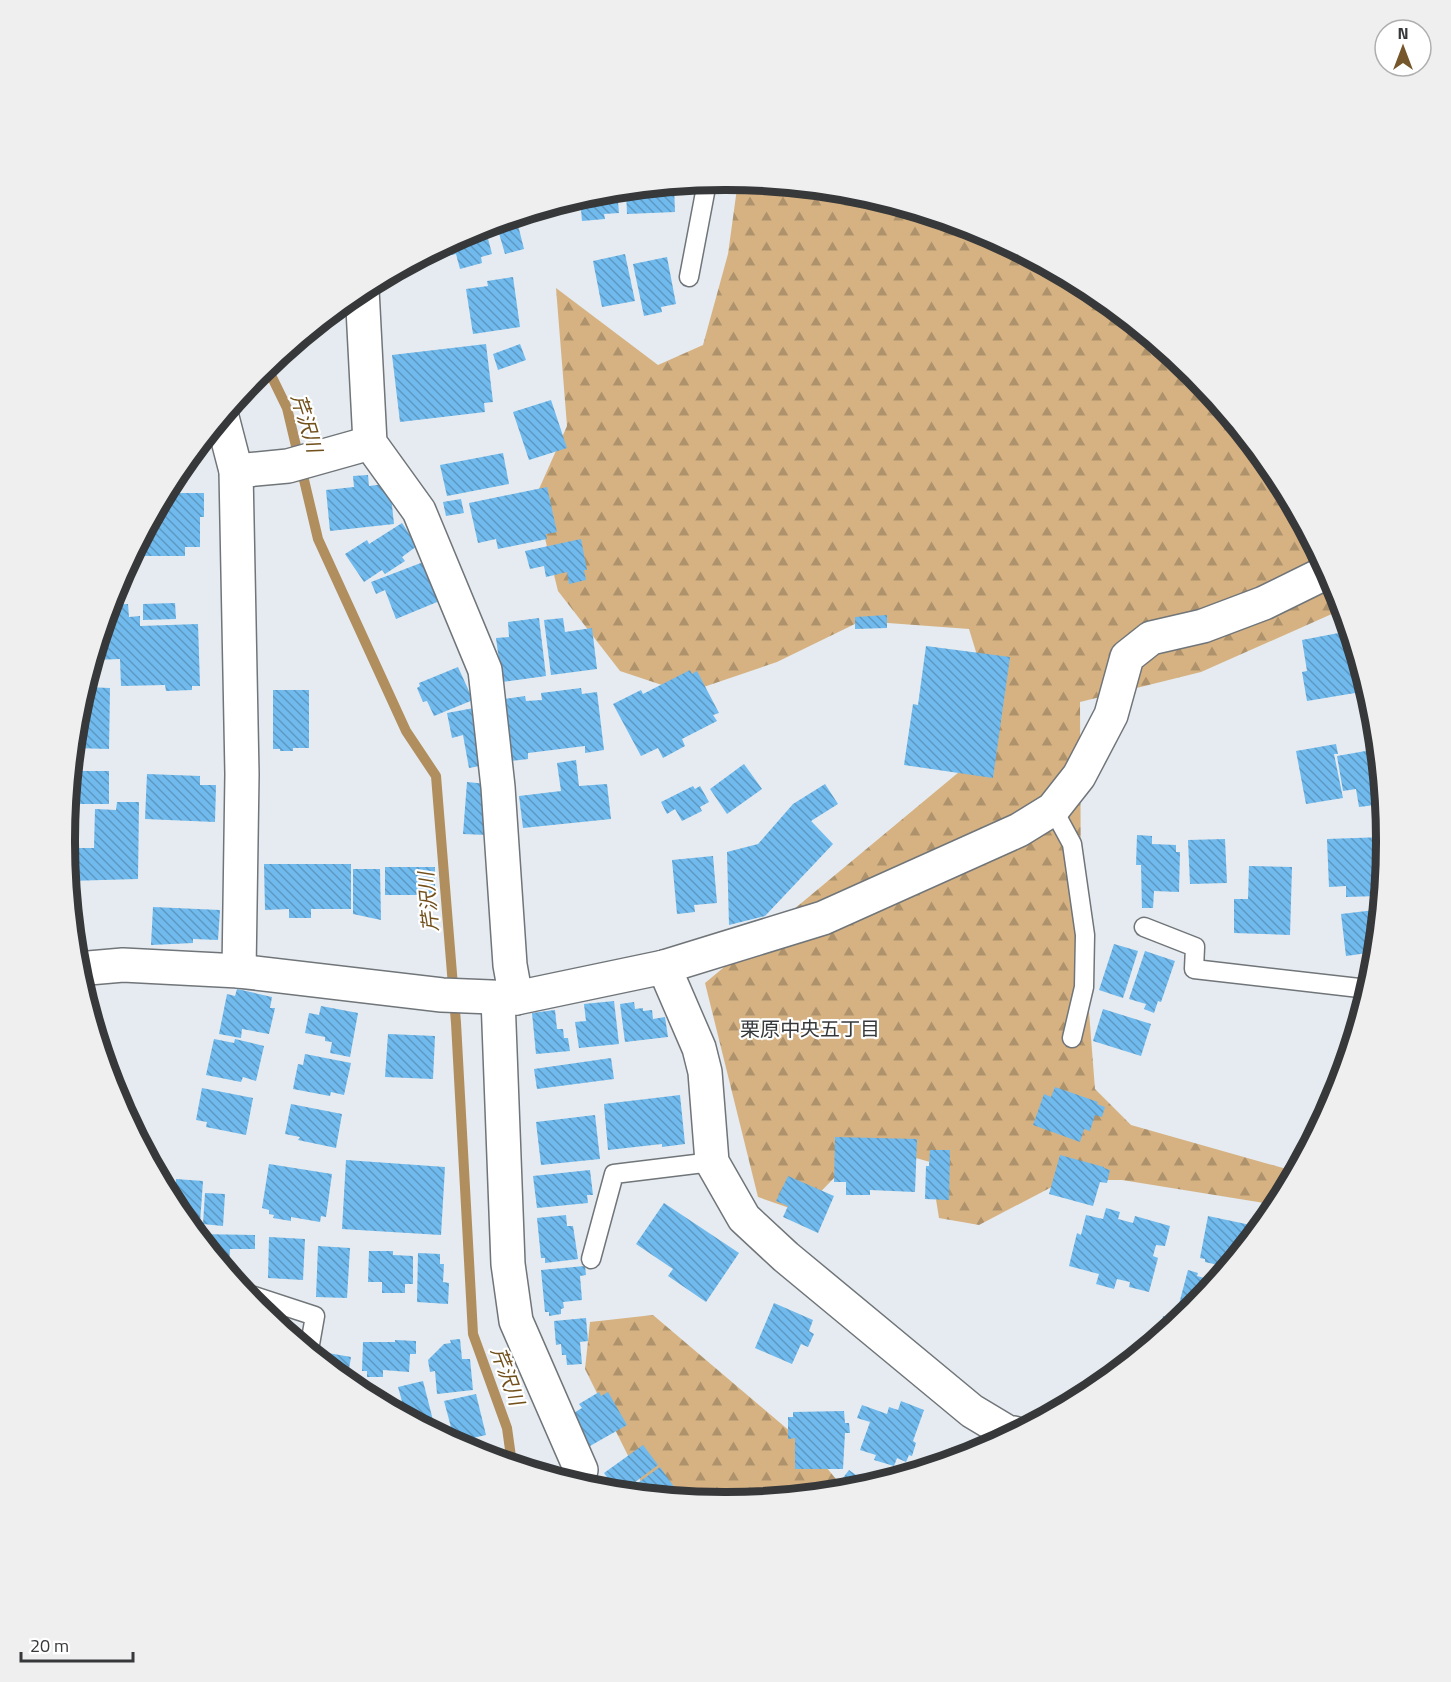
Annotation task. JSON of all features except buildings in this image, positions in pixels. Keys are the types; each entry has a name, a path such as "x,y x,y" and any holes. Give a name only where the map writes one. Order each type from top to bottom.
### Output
{"street":[{"path":"363,301 370,443 419,511 485,670 498,787 510,965 482,997 508,1264 516,1321 580,1470"},
{"path":"224,426 236,471 242,774 239,971"},
{"path":"236,471 302,462 370,443"},
{"path":"87,968 123,965 239,971 482,997 664,967 823,918 1019,830 1053,809 1079,776 1111,715 1127,657 1151,638 1203,626 1244,611 1319,576"},
{"path":"664,967 699,1048 705,1072 712,1162 744,1218 786,1257 972,1411 1001,1430"}],"lane":[{"path":"689,277 705,191"},
{"path":"1053,809 1072,844 1085,935 1084,987 1072,1038"},
{"path":"1144,927 1195,947 1194,969 1359,988"},
{"path":"591,1259 614,1174 712,1162"},
{"path":"264,1299 315,1316 311,1341"}],"green space":[{"path":"737,191 810,196 894,213 935,225 1013,258 1087,300 1154,352 1215,412 1242,445 1289,516 1309,553 1334,613 1201,672 1080,702 1081,908 1095,1089 1131,1125 1287,1169 1265,1203 1122,1180 1065,1180 979,1225 939,1218 930,1162 867,1144 801,1212 758,1197 705,983 965,767 988,691 969,629 861,621 777,662 686,693 620,671 558,591 535,498 567,426 556,288 658,365 703,345 728,254"},
{"path":"653,1315 812,1450 838,1481 768,1490 726,1492 643,1486 585,1369 590,1322"}],"waterway":[{"name":"芹沢川","path":"271,376 287,408 318,539 406,731 436,776 456,1023 473,1334 507,1428 511,1455"}],"district":[{"name":"栗原中央五丁目","path":"810,1028"}]}
